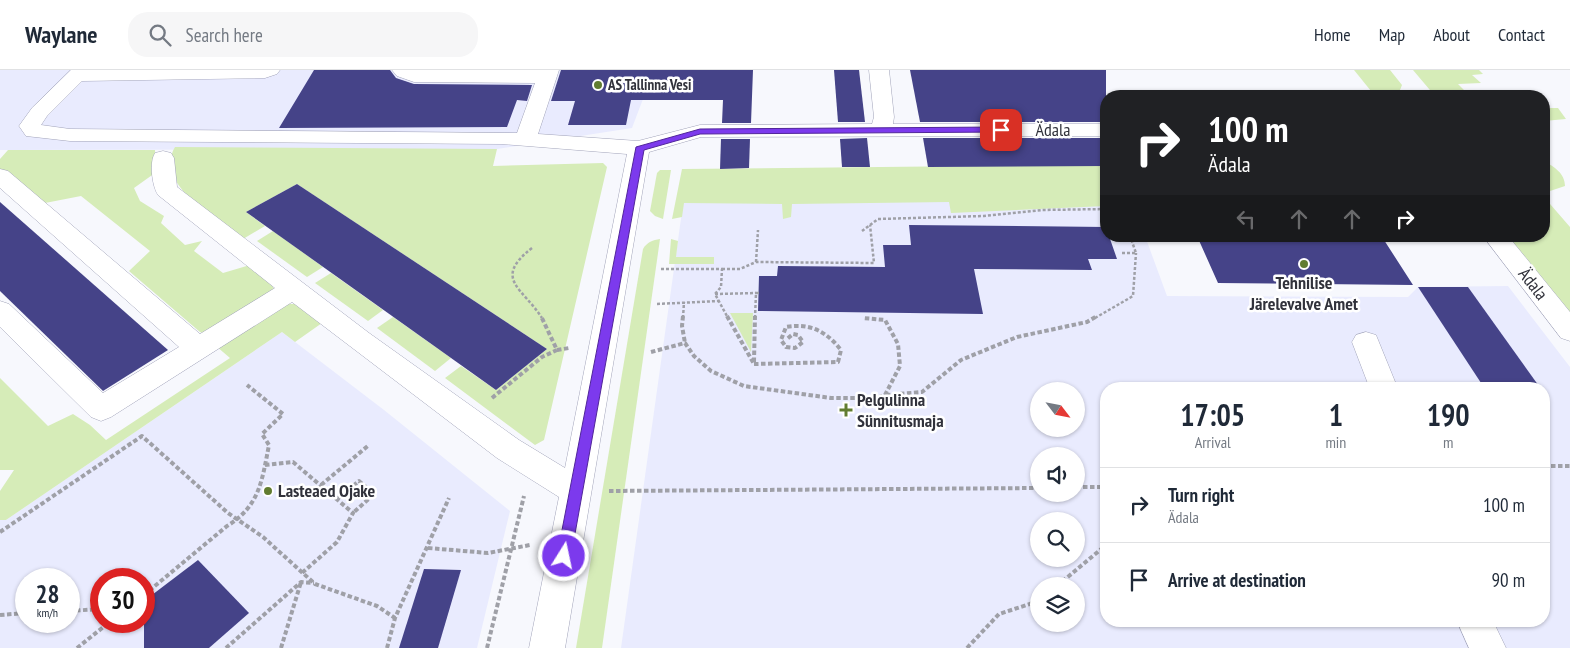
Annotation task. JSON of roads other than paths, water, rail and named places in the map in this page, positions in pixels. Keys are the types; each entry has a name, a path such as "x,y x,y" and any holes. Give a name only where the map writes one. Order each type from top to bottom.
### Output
{"street":[{"path":"80,72 265,72 270,70"},
{"path":"402,70 414,76 547,74 525,140"},
{"path":"879,70 884,117 882,130"},
{"name":"Ädala","path":"80,72 39,112 30,126 34,131 70,135 483,137 640,148 700,131 882,130 1084,139 1100,132"},
{"path":"547,648 640,148"},
{"path":"163,158 166,190 359,340 465,418 508,449 576,491"},
{"path":"0,176 198,348"},
{"name":"Ädala","path":"1501,242 1570,332"},
{"path":"0,310 101,409 293,289"},
{"path":"1366,342 1381,382"},
{"path":"1477,627 1488,648"}],"place":[{"name":"AS Tallinna Vesi","path":"598,85"},
{"name":"Tehnilise Järelevalve Amet","path":"1304,264"},
{"name":"Pelgulinna Sünnitusmaja","path":"846,410"},
{"name":"Lasteaed Ojake","path":"268,491"}]}
